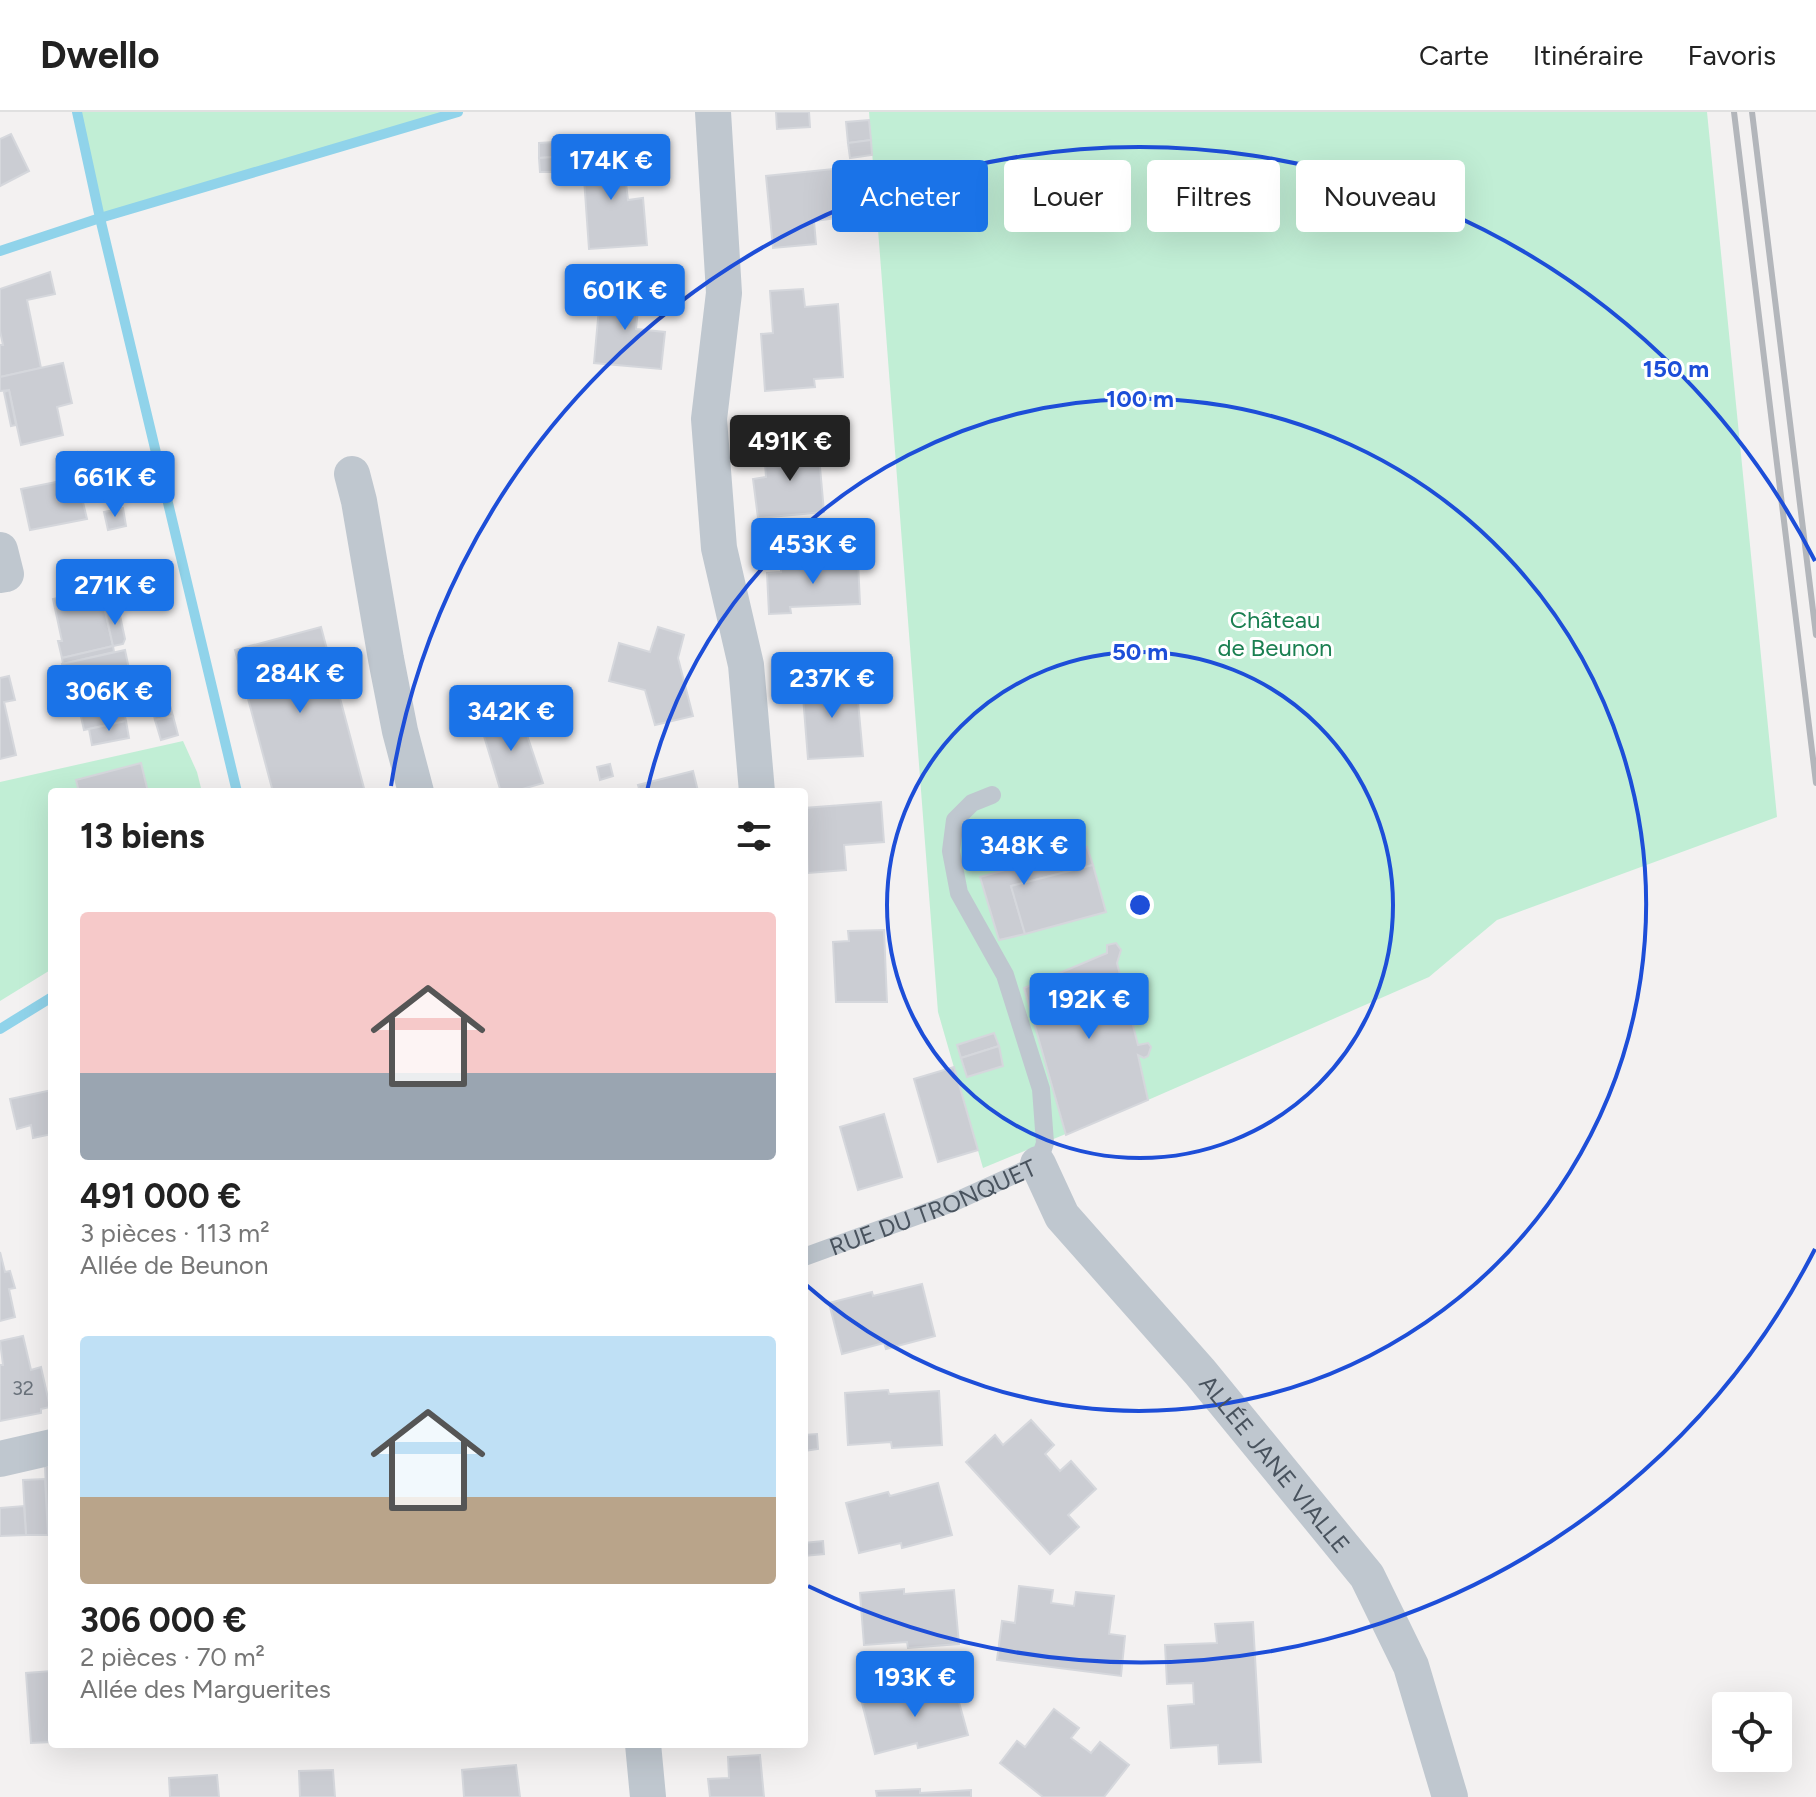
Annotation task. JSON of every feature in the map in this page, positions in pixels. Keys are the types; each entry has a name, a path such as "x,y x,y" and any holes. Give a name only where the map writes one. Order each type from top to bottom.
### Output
{"street":[{"path":"713,112 724,293 709,419 719,548 746,665 757,788"},
{"path":"352,474 400,731 415,788"},
{"path":"0,550 6,574 0,575"},
{"name":"ALLÉE JANE VIALLE","path":"1038,1164 1062,1216 1200,1372 1367,1576 1411,1666 1450,1797"},
{"path":"0,1459 48,1448"},
{"path":"643,1748 648,1797"}],"lane":[{"name":"RUE DU TRONQUET","path":"808,1256 952,1203 1038,1164 1045,1143 1041,1089 1005,975 959,893 951,851 955,820 972,803 992,795"}],"green space":[{"path":"76,112 457,112 100,218"},
{"name":"Château de Beunon","path":"869,112 1707,112 1777,817 1497,920 1429,977 1148,1100 983,1168 938,1012 878,232 988,232 988,160 873,160"},
{"path":"183,741 201,788 48,788 48,971 0,1001 0,782"}],"building":[{"path":"776,112 809,112 810,127 777,129"},
{"path":"869,120 871,140 848,143 846,122"},
{"path":"11,134 29,171 0,186 0,139"},
{"path":"871,140 872,155 850,158 848,143"},
{"path":"554,142 554,157 539,158 539,143"},
{"path":"622,148 628,200 643,198 647,245 589,249 582,150"},
{"path":"554,157 555,172 540,172 539,158"},
{"path":"832,169 832,219 814,221 816,244 773,248 766,176"},
{"path":"50,272 55,294 27,300 41,368 0,377 0,345 3,345 0,289"},
{"path":"601,286 640,290 636,329 665,332 661,369 594,363"},
{"path":"803,289 805,307 838,304 843,377 814,379 815,387 765,391 761,334 773,333 770,291"},
{"path":"63,363 72,403 57,407 63,435 21,445 9,390 0,391 0,377"},
{"path":"9,390 16,425 11,426 4,392"},
{"path":"818,445 824,512 758,518 753,479 766,477 764,450"},
{"path":"87,452 92,475 77,477 87,519 30,530 21,489 61,481 56,459"},
{"path":"123,508 126,526 108,530 104,512"},
{"path":"858,562 860,604 790,607 791,613 769,614 767,573 781,572 781,565"},
{"path":"100,589 113,646 62,658 58,641 62,641 53,599"},
{"path":"114,608 119,611 125,639 123,644 113,646 105,610"},
{"path":"321,627 364,788 272,788 235,650"},
{"path":"658,627 684,635 678,658 693,716 655,725 645,690 609,681 619,643 650,652"},
{"path":"113,646 114,652 63,664 62,658"},
{"path":"125,650 129,669 115,672 126,721 84,730 73,681 66,682 62,664"},
{"path":"874,657 876,672 855,674 854,659"},
{"path":"129,669 133,689 119,693 115,672"},
{"path":"9,676 15,700 4,702 16,755 0,759 0,678"},
{"path":"856,680 863,756 808,759 802,684"},
{"path":"73,681 78,704 71,706 66,682"},
{"path":"169,702 173,716 155,720 152,707"},
{"path":"519,711 543,783 526,788 500,788 480,723"},
{"path":"173,716 178,735 161,740 155,720"},
{"path":"126,721 129,738 92,745 89,729"},
{"path":"141,763 147,788 78,788 76,780"},
{"path":"610,764 613,776 600,780 597,767"},
{"path":"693,771 697,788 639,788 638,785"},
{"path":"881,802 884,842 844,845 846,870 808,873 808,808"},
{"path":"1087,847 1093,865 1011,886 1025,934 999,940 980,877"},
{"path":"1093,865 1106,912 1025,934 1011,886"},
{"path":"884,930 887,1002 836,1002 833,942 849,941 848,931"},
{"path":"1116,943 1121,950 1117,963 1138,1045 1148,1043 1151,1047 1148,1056 1138,1055 1148,1100 1066,1135 1024,988 1107,953 1107,945"},
{"path":"994,1033 999,1046 961,1058 957,1045"},
{"path":"999,1046 1003,1066 967,1077 961,1058"},
{"path":"954,1067 978,1150 938,1162 914,1079"},
{"path":"48,1091 48,1135 33,1138 31,1125 17,1129 10,1099"},
{"path":"884,1114 902,1177 858,1190 840,1127"},
{"path":"0,1252 5,1272 10,1271 15,1288 9,1289 15,1317 0,1321"},
{"path":"922,1284 935,1336 886,1349 884,1343 842,1354 829,1303"},
{"path":"23,1336 31,1370 41,1367 48,1407 41,1409 41,1413 0,1421 0,1365 3,1365 0,1341"},
{"path":"888,1390 889,1394 939,1391 942,1445 892,1448 891,1442 848,1445 845,1393"},
{"path":"1031,1420 1054,1445 1045,1454 1060,1471 1071,1461 1096,1489 1068,1515 1079,1527 1050,1554 966,1462 995,1435 1003,1445"},
{"path":"817,1434 818,1449 808,1450 808,1435"},
{"path":"45,1466 48,1466 48,1535"},
{"path":"45,1479 48,1535 26,1535 23,1480"},
{"path":"938,1483 952,1535 902,1548 901,1543 859,1553 846,1503 888,1492 890,1496"},
{"path":"24,1506 26,1535 0,1536 0,1508"},
{"path":"823,1541 824,1554 808,1556 808,1543"},
{"path":"1019,1586 1053,1590 1051,1603 1074,1606 1076,1592 1114,1596 1109,1634 1125,1636 1121,1676 997,1660 1002,1621 1015,1623"},
{"path":"904,1589 904,1594 954,1590 959,1644 908,1648 907,1642 864,1645 860,1593"},
{"path":"1253,1622 1261,1762 1219,1764 1218,1745 1171,1748 1168,1706 1194,1704 1193,1683 1167,1684 1165,1645 1217,1643 1215,1624"},
{"path":"48,1671 48,1742 31,1743 26,1673"},
{"path":"954,1684 968,1735 918,1748 917,1743 875,1754 862,1703"},
{"path":"1054,1709 1079,1728 1071,1738 1091,1753 1100,1742 1129,1765 1104,1797 1043,1797 1000,1763 1017,1741 1025,1747"},
{"path":"760,1755 764,1797 710,1797 708,1779 729,1778 728,1757"},
{"path":"516,1765 520,1797 464,1797 462,1770"},
{"path":"333,1770 335,1797 300,1797 299,1771"},
{"path":"217,1775 219,1797 170,1797 169,1778"},
{"path":"920,1789 920,1793 971,1790 971,1797 877,1797 876,1791"}],"waterway":[{"path":"0,251 100,218 77,112"},
{"path":"236,788 100,218 458,112"},
{"path":"0,1029 48,999"}],"railway":[{"path":"1734,112 1816,783"},
{"path":"1752,112 1816,635"}]}
